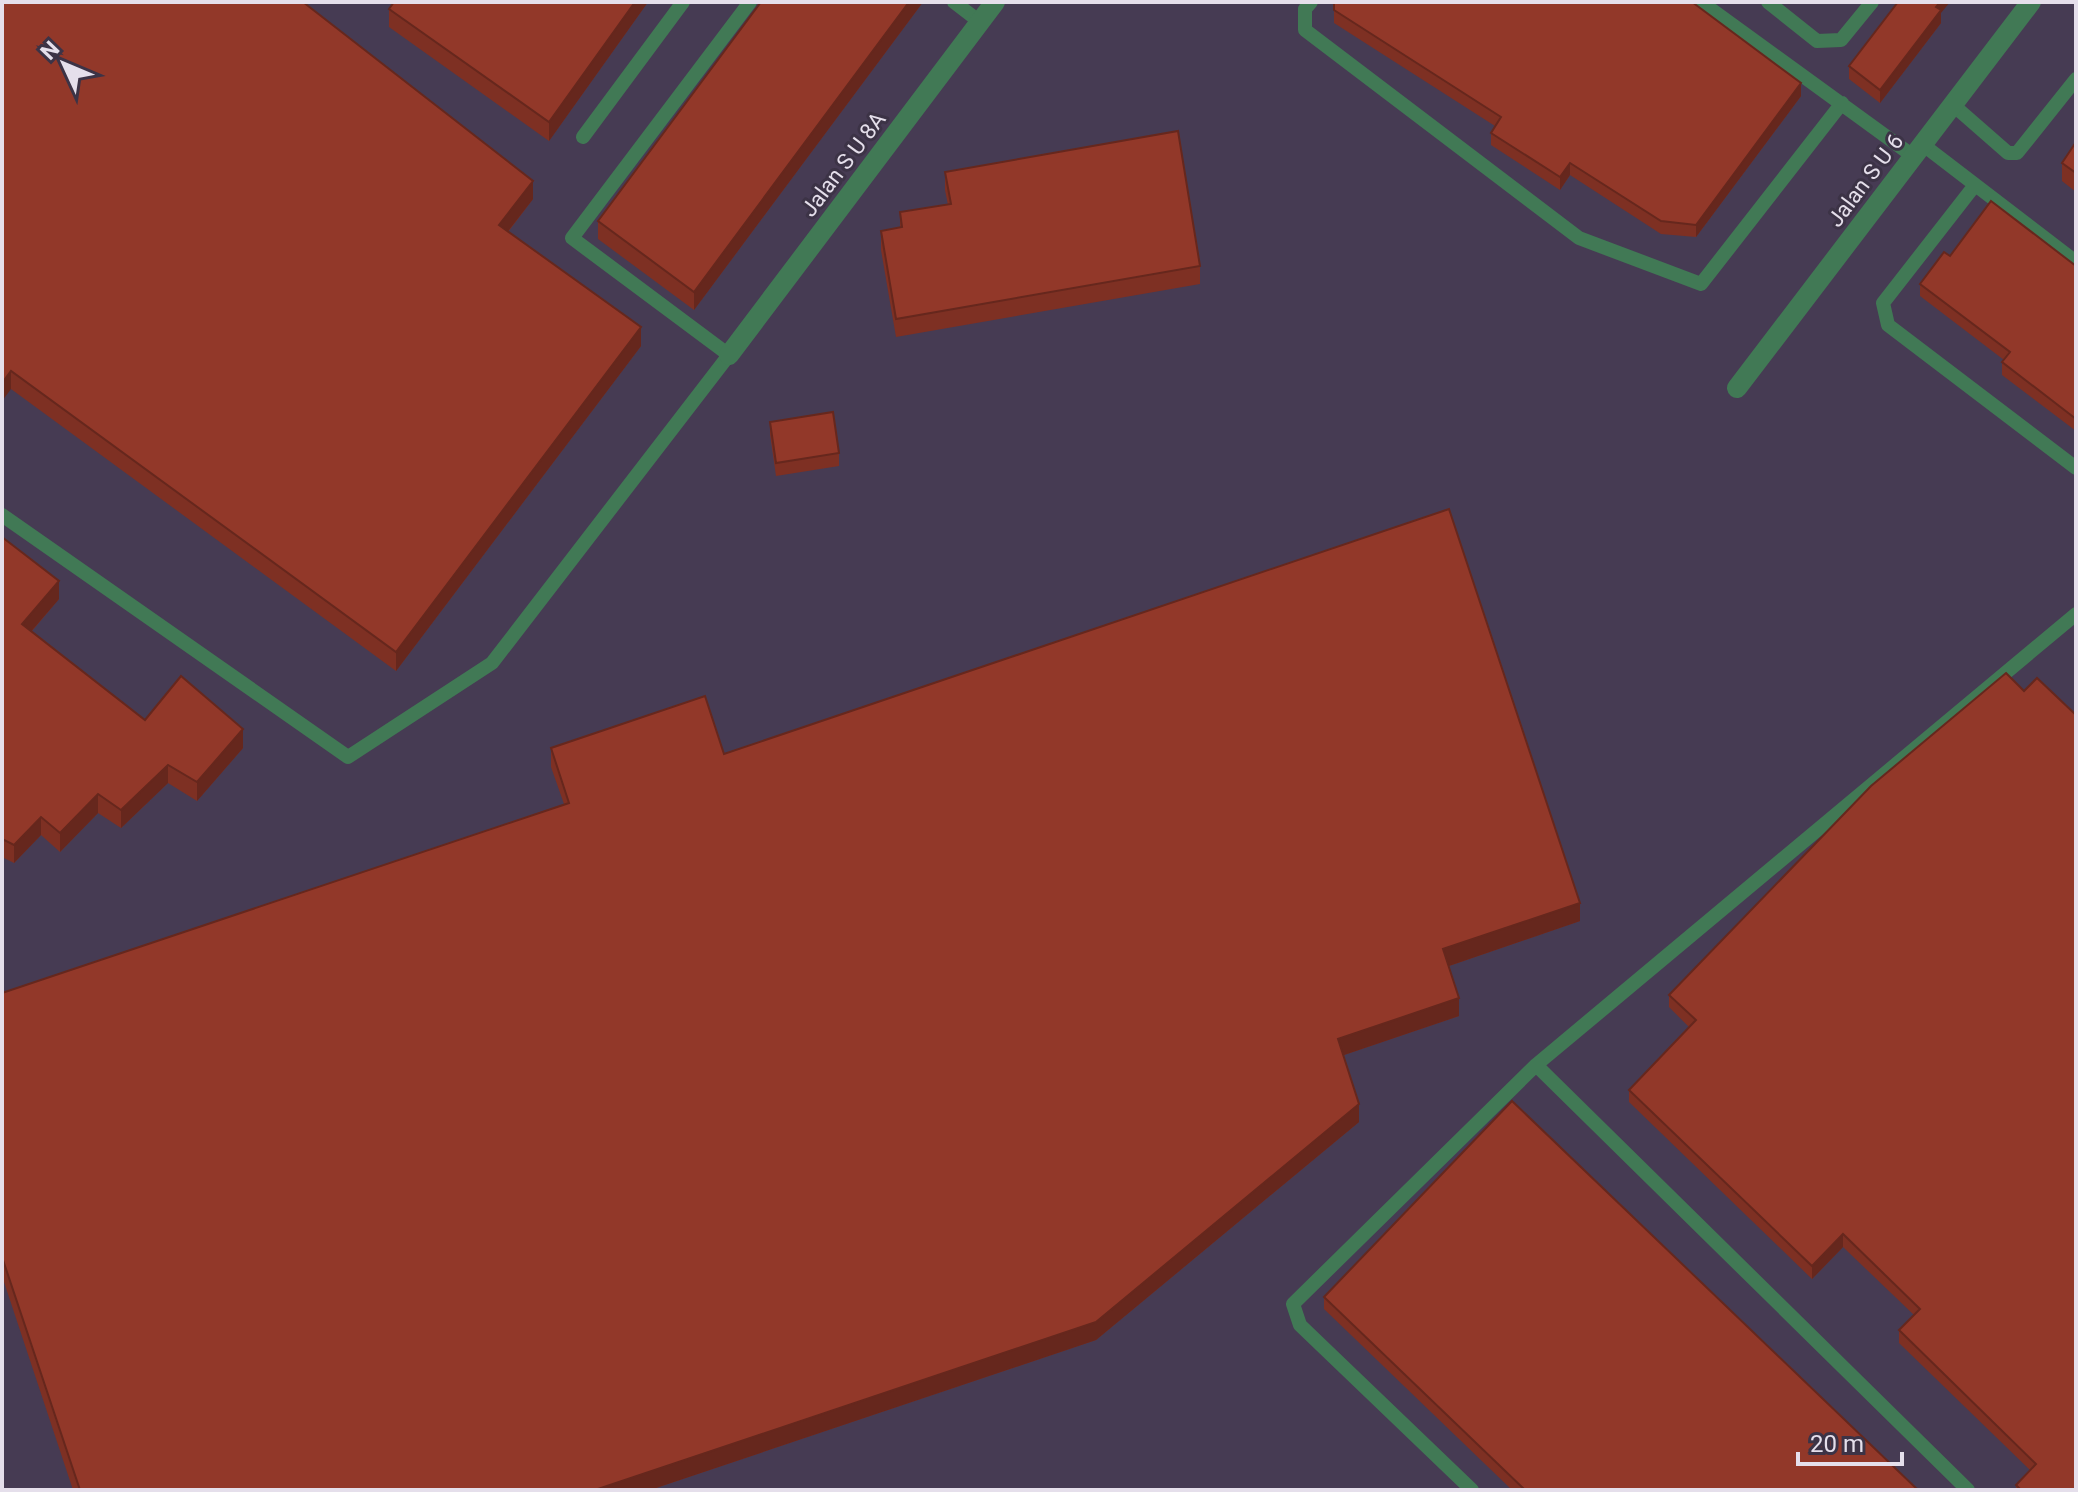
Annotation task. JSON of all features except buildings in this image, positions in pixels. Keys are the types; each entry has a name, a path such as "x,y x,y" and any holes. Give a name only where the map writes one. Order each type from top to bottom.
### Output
{"street":[{"name":"Jalan S U 8A","path":"729,355 995,2"},
{"name":"Jalan S U 6","path":"1737,388 2031,2"}],"lane":[{"path":"583,137 683,2"},
{"path":"2,515 348,757 492,663 729,355 572,238 750,2"},
{"path":"954,2 980,22"},
{"path":"1311,2 1305,9 1305,30 1579,238 1701,284 1842,103"},
{"path":"1701,2 1842,103 1975,185 2076,262"},
{"path":"1768,2 1817,41 1841,40 1872,2"},
{"path":"1952,104 2008,153 2017,153 2076,79"},
{"path":"1975,185 1883,303 1888,325 2076,468"},
{"path":"1472,1490 1300,1325 1293,1304 1536,1065 2076,614"},
{"path":"1536,1065 1968,1490"}],"shaded area":[{"path":"2,2 2076,2 2076,1490 2,1490"}]}
